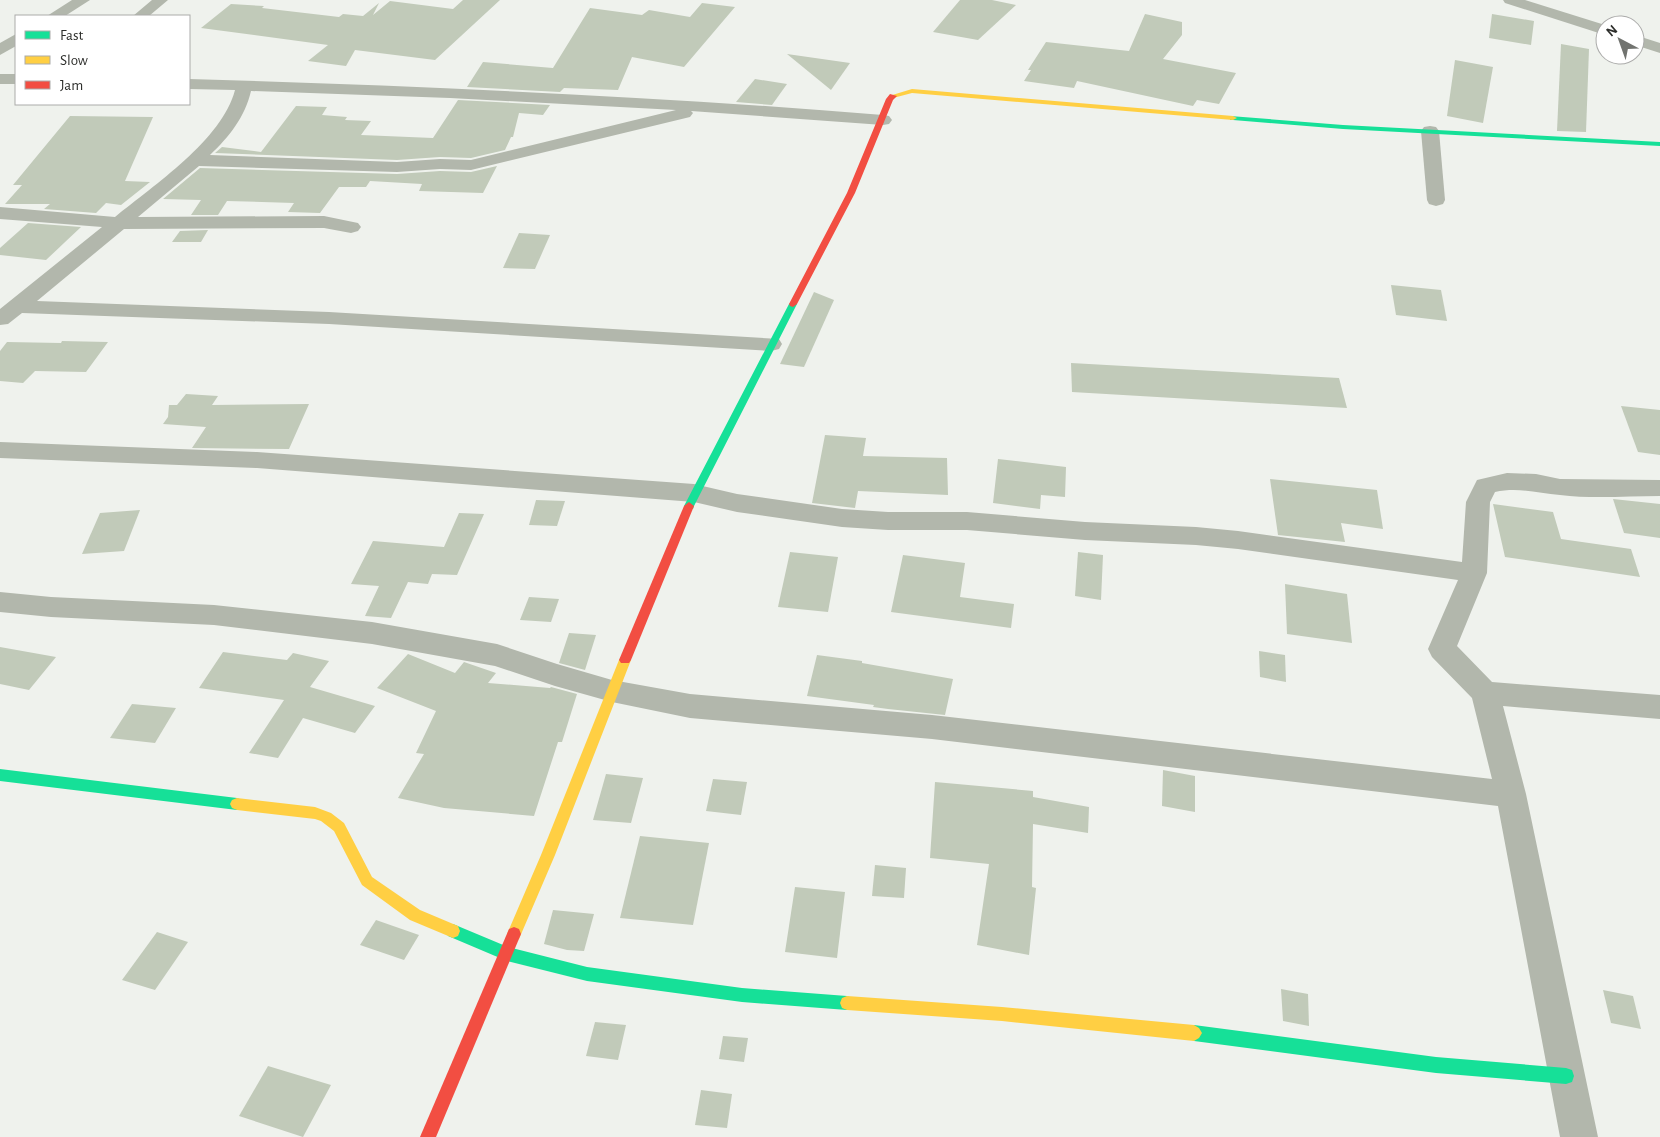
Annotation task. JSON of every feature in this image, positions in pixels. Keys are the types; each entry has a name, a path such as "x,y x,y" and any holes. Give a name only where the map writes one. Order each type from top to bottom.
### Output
{"street":[{"path":"57,15 83,0"},
{"path":"141,15 162,0"},
{"path":"1510,0 1595,27"},
{"path":"0,50 15,41"},
{"path":"1645,43 1660,48"},
{"path":"0,79 15,79"},
{"path":"190,84 546,96 740,107 883,120"},
{"path":"8,312 119,224 194,160 223,131 232,118 241,103 244,85"},
{"path":"428,1137 507,954 694,492 851,193 890,100 894,95 912,91 1343,127 1660,144"},
{"path":"194,160 397,167 440,164 471,165 692,111 740,107"},
{"path":"1430,132 1436,200"},
{"path":"0,213 119,224 324,222 352,228"},
{"path":"8,312 329,318 771,344"},
{"path":"0,450 257,460 694,492 737,503 842,518 967,521 1085,531 1196,536 1238,540 1474,573"},
{"path":"1579,1137 1511,794 1485,693 1442,649 1474,573 1478,502 1486,486 1507,481 1536,482 1560,487 1660,488"},
{"path":"0,602 51,607 214,615 372,633 497,655 612,691 690,706 932,727 1511,794"},
{"path":"1485,693 1660,708"},
{"path":"0,775 315,813 339,827 367,881 415,915 507,954 587,974 716,992 1002,1014 1234,1037 1436,1065 1566,1076"}],"building":[{"path":"463,0 500,0 435,60 355,50 346,66 308,61 328,45 201,28 231,4 264,6 262,8 339,17 343,14 363,16 379,3 373,15 390,1 453,9"},
{"path":"960,0 992,0 1016,5 978,40 933,32"},
{"path":"702,3 735,7 684,67 632,57 618,90 564,88 560,92 467,87 483,62 553,68 590,8 642,15 649,10 690,17"},
{"path":"1145,14 1182,22 1182,35 1163,59 1236,73 1219,104 1197,100 1193,106 1077,81 1074,88 1024,81 1031,70 1028,70 1046,42 1129,51"},
{"path":"1492,14 1534,21 1531,45 1489,38"},
{"path":"1561,44 1589,49 1586,132 1557,131"},
{"path":"787,54 850,63 831,90"},
{"path":"1455,60 1493,67 1483,123 1447,116"},
{"path":"755,79 787,84 772,105 736,102"},
{"path":"458,100 550,105 543,115 519,113 513,137 511,137 505,150 471,158 440,157 397,160 215,153 222,147 261,152 296,106 327,107 322,115 347,117 345,120 371,121 361,135 433,138"},
{"path":"70,116 153,117 125,181 150,182 121,205 106,203 96,213 44,209 50,204 5,204 22,185 13,185"},
{"path":"497,166 483,193 419,191 422,184 370,181 366,187 339,187 320,213 288,212 294,203 227,201 218,215 191,215 201,200 163,199 200,168 397,174 440,171 471,172"},
{"path":"28,223 81,227 46,260 0,255 0,248"},
{"path":"208,230 201,242 172,242 180,231"},
{"path":"519,233 550,235 535,269 503,268"},
{"path":"1391,285 1441,290 1447,321 1396,315"},
{"path":"814,292 834,300 804,367 780,364"},
{"path":"62,341 108,342 86,372 35,371 23,383 0,381 0,351 7,342 61,343"},
{"path":"1071,363 1339,378 1347,408 1072,392"},
{"path":"186,394 218,396 212,405 309,404 289,449 192,448 206,427 163,424 168,417 169,405 177,405"},
{"path":"1621,406 1660,410 1660,455 1638,452"},
{"path":"825,435 866,438 863,456 947,458 948,495 858,491 855,508 812,503"},
{"path":"998,459 1066,467 1065,497 1041,495 1040,509 993,503"},
{"path":"1270,479 1377,490 1383,529 1341,523 1345,542 1278,535"},
{"path":"1613,499 1660,504 1660,538 1624,533"},
{"path":"536,500 565,501 557,526 529,525"},
{"path":"1493,504 1553,512 1561,539 1631,549 1640,577 1505,557"},
{"path":"140,510 124,551 82,554 100,513"},
{"path":"459,513 484,514 457,575 432,574 428,584 408,582 391,618 365,616 379,586 351,584 373,541 444,547"},
{"path":"790,552 838,557 828,612 778,607"},
{"path":"1078,552 1103,555 1101,600 1075,596"},
{"path":"903,555 965,563 960,597 1014,604 1011,628 891,612"},
{"path":"1285,584 1347,594 1352,643 1287,634"},
{"path":"529,597 559,599 551,622 520,620"},
{"path":"569,633 596,635 585,670 559,663"},
{"path":"0,647 56,657 29,690 0,684"},
{"path":"1259,651 1285,655 1286,682 1260,677"},
{"path":"223,652 287,660 293,653 329,661 310,687 375,706 355,733 303,718 278,758 249,753 284,700 199,688"},
{"path":"408,654 455,673 464,662 496,673 488,683 551,687 577,694 562,742 558,742 534,816 444,808 398,798 424,754 416,753 436,711 377,688"},
{"path":"817,655 862,661 862,663 953,679 945,715 873,707 874,705 807,696"},
{"path":"132,704 176,708 155,743 110,738"},
{"path":"1163,770 1195,776 1195,812 1162,806"},
{"path":"606,774 643,778 631,823 593,820"},
{"path":"713,779 747,782 741,815 706,811"},
{"path":"935,782 1033,791 1033,797 1089,807 1088,833 1033,824 1032,887 1036,888 1029,955 977,945 989,864 930,858"},
{"path":"640,836 709,843 693,925 620,918"},
{"path":"875,865 906,868 904,898 872,896"},
{"path":"795,887 845,892 837,958 785,952"},
{"path":"553,910 594,914 584,951 567,950 544,944"},
{"path":"376,920 419,935 404,960 360,945"},
{"path":"157,932 188,942 155,990 122,980"},
{"path":"1281,989 1308,994 1309,1026 1283,1021"},
{"path":"1603,990 1633,996 1641,1029 1611,1023"},
{"path":"595,1022 626,1025 618,1060 586,1056"},
{"path":"723,1036 748,1038 744,1062 719,1059"},
{"path":"268,1066 331,1085 303,1137 239,1116"},
{"path":"701,1090 732,1094 727,1128 695,1125"}],"traffic: fast":[{"path":"1233,118 1343,127 1660,144"},
{"path":"689,506 793,304"},
{"path":"0,775 237,804"},
{"path":"453,931 507,954 587,974 742,995 847,1003"},
{"path":"1194,1033 1436,1065 1566,1076"}],"traffic: slow":[{"path":"893,96 912,91 1233,118"},
{"path":"514,934 548,855 625,660"},
{"path":"237,804 315,813 326,817 339,827 367,881 415,915 453,931"},
{"path":"847,1003 1002,1014 1194,1033"}],"traffic: jam":[{"path":"793,304 851,193 890,99 893,96"},
{"path":"625,660 689,506"},
{"path":"428,1137 514,934"}]}
